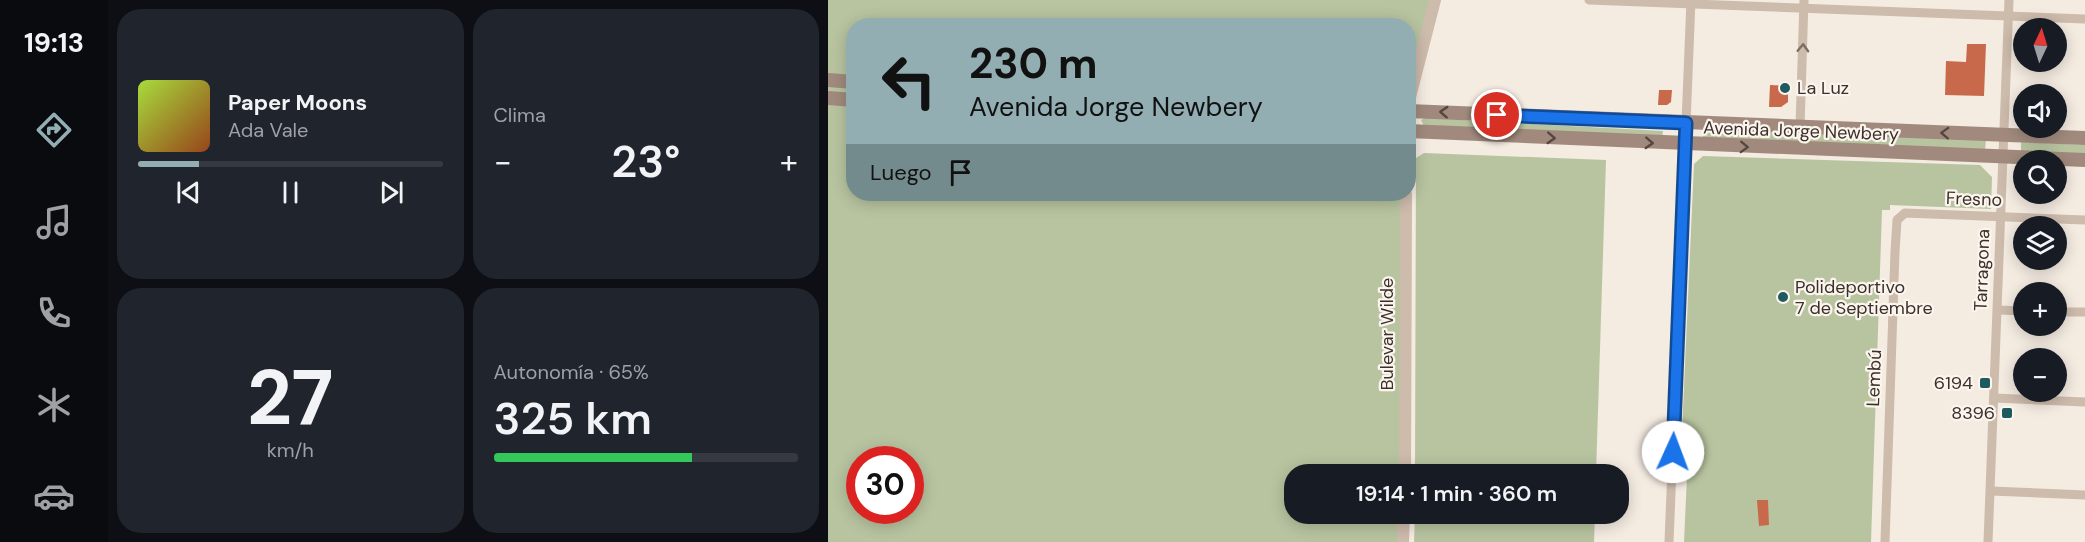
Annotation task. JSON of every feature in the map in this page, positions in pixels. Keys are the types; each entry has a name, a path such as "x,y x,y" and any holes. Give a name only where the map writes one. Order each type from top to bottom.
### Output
{"main road":[{"path":"828,80 846,81"},
{"path":"828,98 846,99"},
{"name":"Avenida Jorge Newbery","path":"1416,111 2085,138"},
{"name":"Avenida Jorge Newbery","path":"1416,131 2085,160"}],"street":[{"path":"1416,74 1435,0"},
{"path":"1589,0 1804,4 2085,19"},
{"name":"Tarragona","path":"1988,542 2008,0"},
{"path":"1670,542 1691,2"},
{"path":"1800,127 1804,4"},
{"name":"Bulevar Wilde","path":"1405,464 1406,201"},
{"name":"Fresno","path":"1899,216 1905,213 2085,220"},
{"name":"Lembú","path":"1884,542 1896,241 1899,216"},
{"path":"1998,310 2013,310"},
{"path":"2067,312 2085,312"},
{"path":"1994,398 2085,402"},
{"path":"1991,491 2085,495"},
{"path":"1403,542 1404,524"}],"green space":[{"path":"828,0 1435,0 1416,77 1416,18 846,18 846,201 1406,201 1405,464 1284,464 1284,524 1404,524 1403,542 828,542"},
{"path":"1425,118 1663,131 1662,139 1424,126 1421,120"},
{"path":"1703,130 1986,140 1985,150 1703,140"},
{"path":"2021,142 2085,145 2085,154 2067,153 2067,150 2021,150"},
{"path":"1424,153 1606,160 1596,464 1415,464 1416,158"},
{"name":"Polideportivo 7 de Septiembre","path":"1703,156 1980,165 1992,177 1991,209 1890,205 1890,210 1882,210 1871,542 1684,542 1688,455 1681,454 1694,164"},
{"path":"1415,524 1595,524 1594,542 1414,542"}],"building":[{"path":"1967,44 1986,44 1984,96 1945,95 1946,61 1966,62"},
{"path":"1770,85 1788,86 1788,102 1781,107 1769,107"},
{"path":"1659,90 1672,90 1671,102 1667,105 1658,105"},
{"path":"1757,500 1768,500 1769,525 1759,526"}],"place":[{"name":"La Luz","path":"1785,88"},
{"name":"Polideportivo 7 de Septiembre","path":"1783,297"},
{"name":"6194","path":"1985,383"},
{"name":"8396","path":"2007,413"}],"route":[{"path":"1497,115 1686,123 1673,452"}]}
